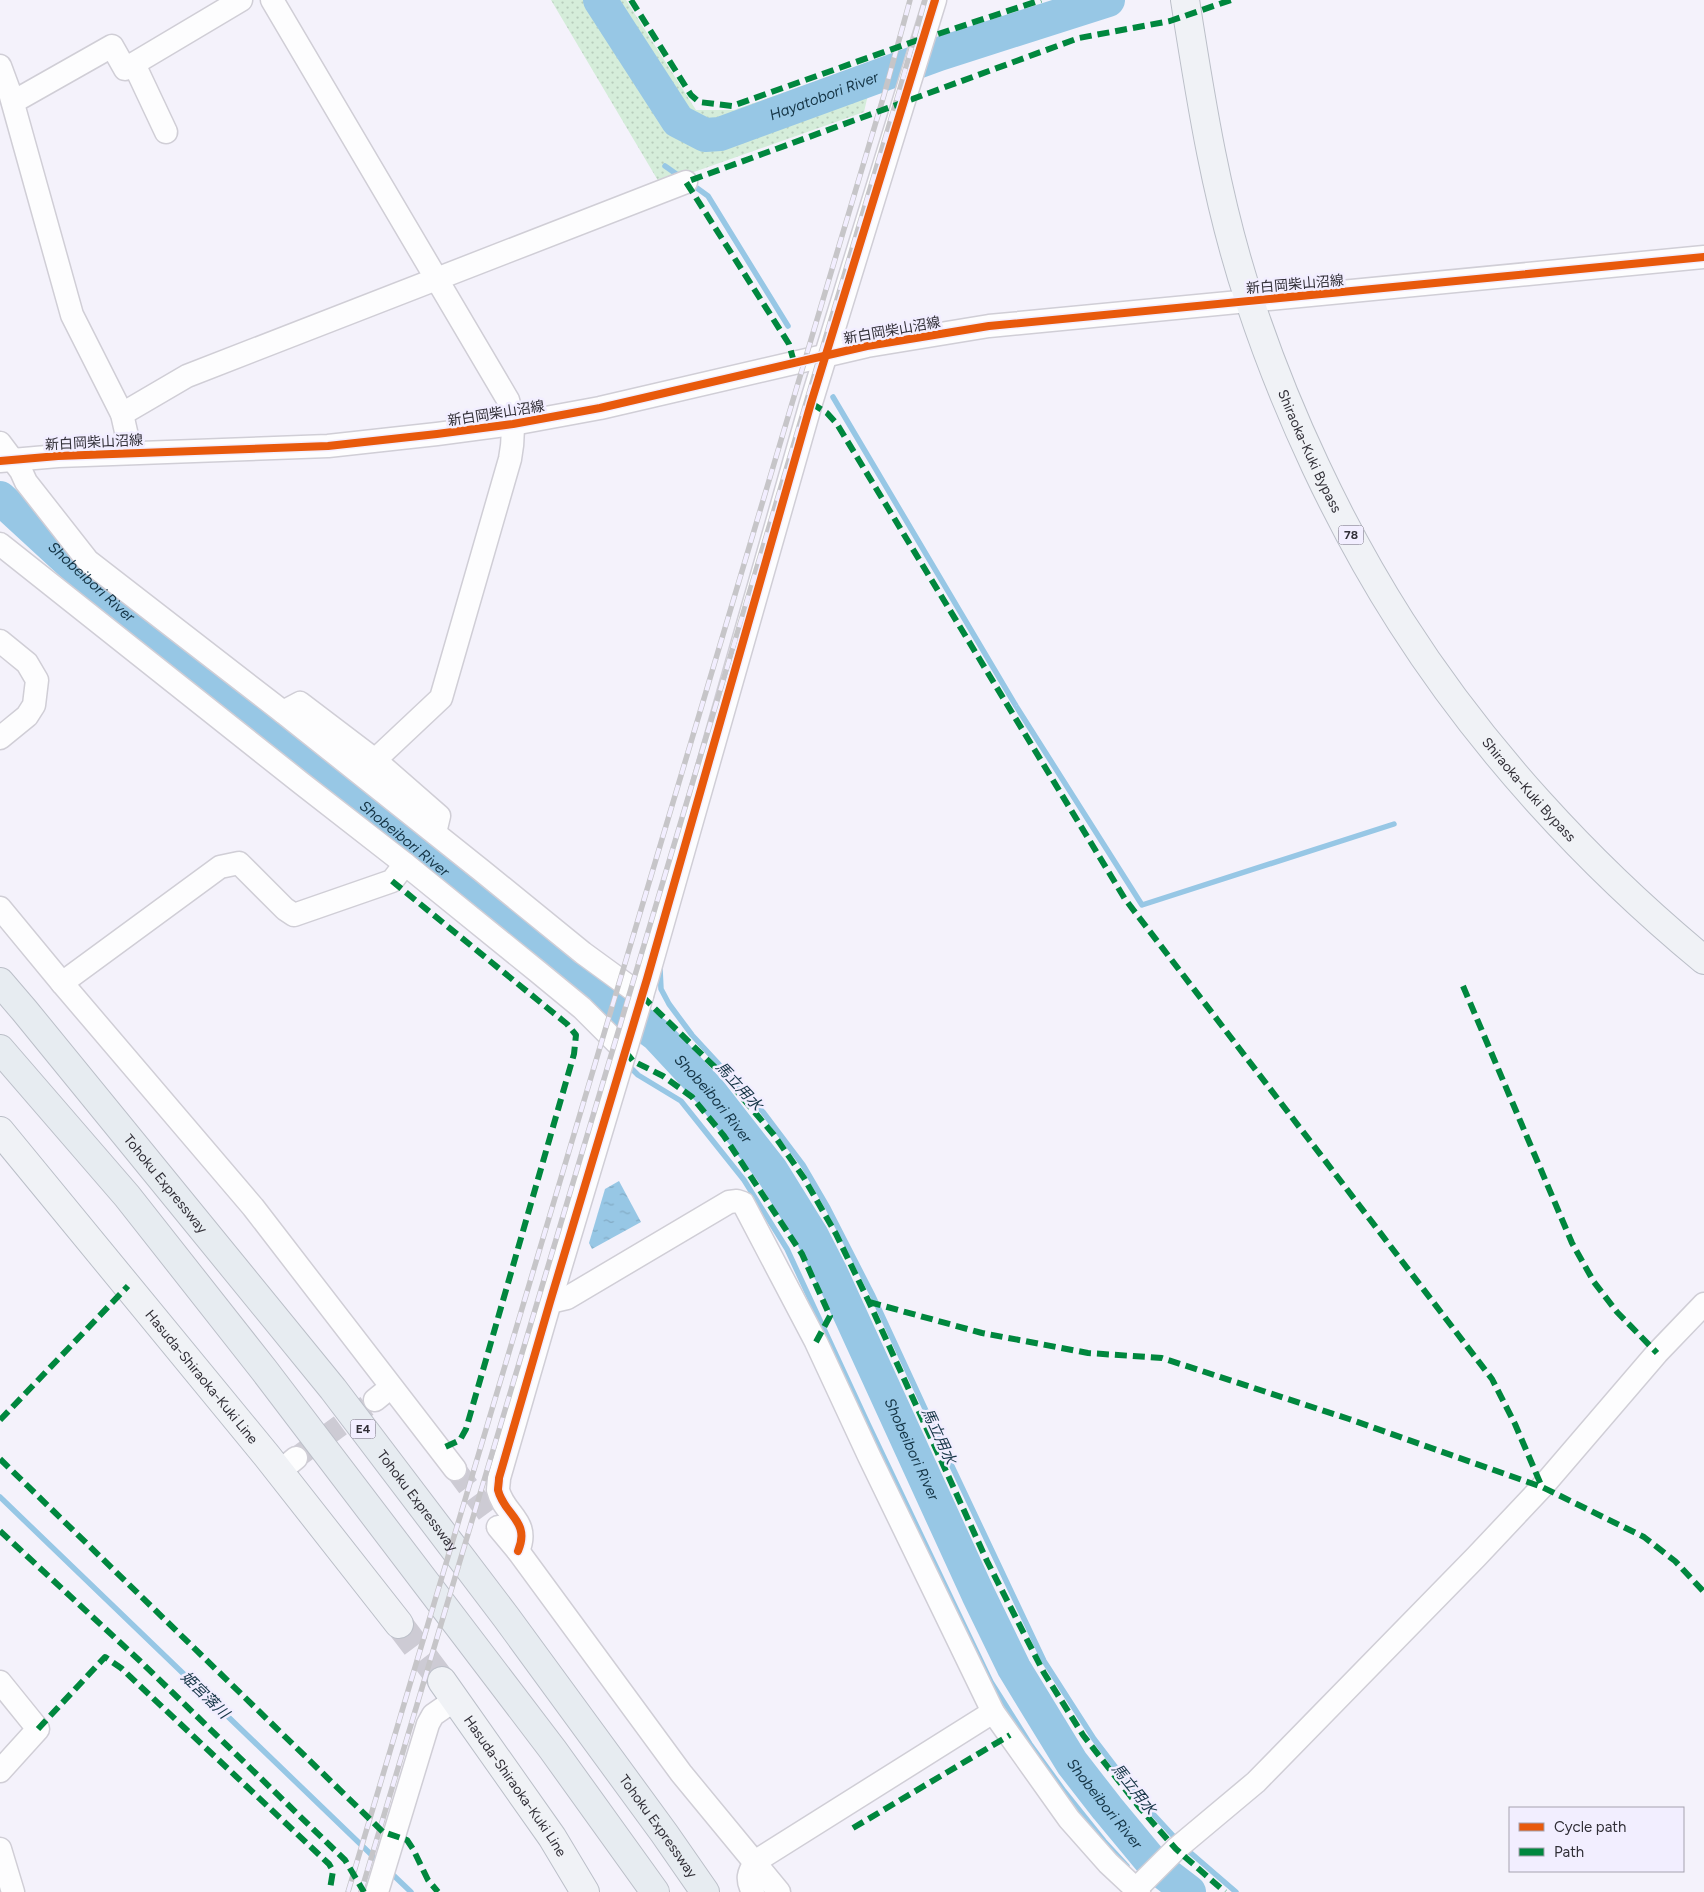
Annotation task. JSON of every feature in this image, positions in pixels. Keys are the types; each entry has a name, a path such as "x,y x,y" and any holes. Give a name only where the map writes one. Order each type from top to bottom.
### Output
{"highway":[{"name":"Tohoku Expressway","path":"0,982 333,1389 506,1616 664,1832 705,1892"},
{"path":"0,1050 127,1196 258,1362 547,1742 655,1892"}],"main road":[{"name":"Shiraoka-Kuki Bypass","path":"1185,3 1199,94 1210,149 1235,252 1250,301 1274,366 1306,443 1338,511 1400,621 1431,667 1496,751 1603,870 1638,904 1704,960"},
{"name":"Hasuda-Shiraoka-Kuki Line","path":"0,1131 288,1465 399,1624"},
{"name":"Hasuda-Shiraoka-Kuki Line","path":"449,1690 552,1837 585,1892"}],"street":[{"path":"13,102 112,46 125,69 241,0"},
{"path":"272,0 508,400 513,424 513,446 510,459 441,698 374,760"},
{"path":"518,1551 522,1533 519,1523 498,1489 499,1478 641,1001 826,355 924,41 935,0"},
{"path":"134,64 166,132"},
{"path":"0,66 13,102 72,315 122,414 127,436 128,453"},
{"path":"122,414 187,376 686,182"},
{"name":"新白岡柴山沼線","path":"4,455 58,456 328,446 513,424 600,408 867,346 1023,322 1704,257"},
{"path":"4,455 88,562 283,712 641,1001"},
{"path":"0,544 405,864 627,1046"},
{"path":"0,641 27,663 37,680 34,704 31,710 27,716 0,738"},
{"path":"283,712 300,703 374,760 439,816 435,833"},
{"path":"62,983 220,866 239,863 285,909 294,914 392,882 405,864"},
{"path":"0,908 253,1207 383,1394 441,1449 455,1469"},
{"path":"550,1302 567,1298 729,1202 743,1203 812,1336 993,1712 1069,1819 1108,1863 1142,1886 1170,1856 1256,1782 1476,1557 1542,1487 1657,1353 1704,1304"},
{"path":"498,1527 518,1551 681,1773 780,1892"},
{"path":"0,1682 38,1729 0,1771"},
{"path":"378,1889 428,1724 449,1690"},
{"path":"753,1892 748,1873 756,1861 993,1712"},
{"path":"0,1849 13,1892"}],"green space":[{"path":"551,0 626,0 696,110 734,110 876,60 864,112 660,184"}],"water":[{"path":"619,1181 641,1222 592,1249 589,1243 605,1189"}],"waterway":[{"name":"Hayatobori River","path":"600,0 678,121 705,135 720,134 939,54 1108,0"},
{"path":"665,166 682,178"},
{"path":"690,183 708,196 788,326"},
{"path":"833,397 1016,706 1142,905 1394,824"},
{"name":"Shobeibori River","path":"0,498 124,612 509,924 657,1035 710,1092 771,1170 812,1236 831,1273 978,1594 1014,1668 1072,1763 1107,1808 1155,1866 1189,1892"},
{"name":"馬立用水","path":"660,969 661,989 669,1004 692,1035 763,1112 803,1165 828,1208 872,1294 1044,1661 1094,1739 1143,1803 1178,1841"},
{"path":"630,1067 638,1075 681,1101 744,1180 787,1249 991,1682 1030,1744 1064,1791 1104,1841 1127,1866"},
{"name":"姫宮落川","path":"0,1497 380,1863"},
{"name":"馬立用水","path":"1185,1848 1236,1892"},
{"name":"姫宮落川","path":"389,1871 411,1892"}],"tunnel":[{"path":"296,1458 375,1400"},
{"path":"455,1469 498,1527"},
{"path":"399,1624 442,1681"}],"railway":[{"path":"348,1892 884,95 910,0"},
{"path":"361,1892 925,0"}],"marked path":[{"path":"631,0 691,95 699,102 732,106 918,40"},
{"path":"938,34 1041,0"},
{"path":"794,362 789,344 686,182 1079,38 1170,21 1231,0"},
{"path":"811,403 827,413 837,424 1125,899 1492,1379 1515,1424 1542,1487"},
{"path":"392,881 567,1024 576,1035 574,1054 466,1429 460,1440 441,1449"},
{"path":"1463,986 1572,1243 1594,1282 1617,1312 1657,1353"},
{"path":"642,996 724,1076 774,1135 804,1178 836,1234 869,1302 987,1561 1044,1673 1083,1735 1139,1807 1176,1849 1225,1892"},
{"path":"625,1051 633,1061 663,1076 692,1097 724,1136 802,1254 830,1316 816,1342"},
{"path":"0,1420 128,1286"},
{"path":"869,1302 982,1333 1088,1353 1162,1358 1349,1419 1542,1487 1644,1537 1675,1561 1704,1592"},
{"path":"0,1459 383,1832 407,1840 428,1880 438,1892"},
{"path":"0,1531 140,1661 345,1860 364,1892"},
{"path":"38,1729 105,1657 121,1668 329,1864 333,1871 330,1889"},
{"path":"853,1828 1010,1735"}],"cycle path":[{"path":"518,1551 521,1532 519,1525 501,1499 498,1490 499,1478 647,979 811,403 935,0"},
{"path":"0,461 58,456 328,446 437,434 513,424 600,408 867,346 989,326 1704,257"}]}
